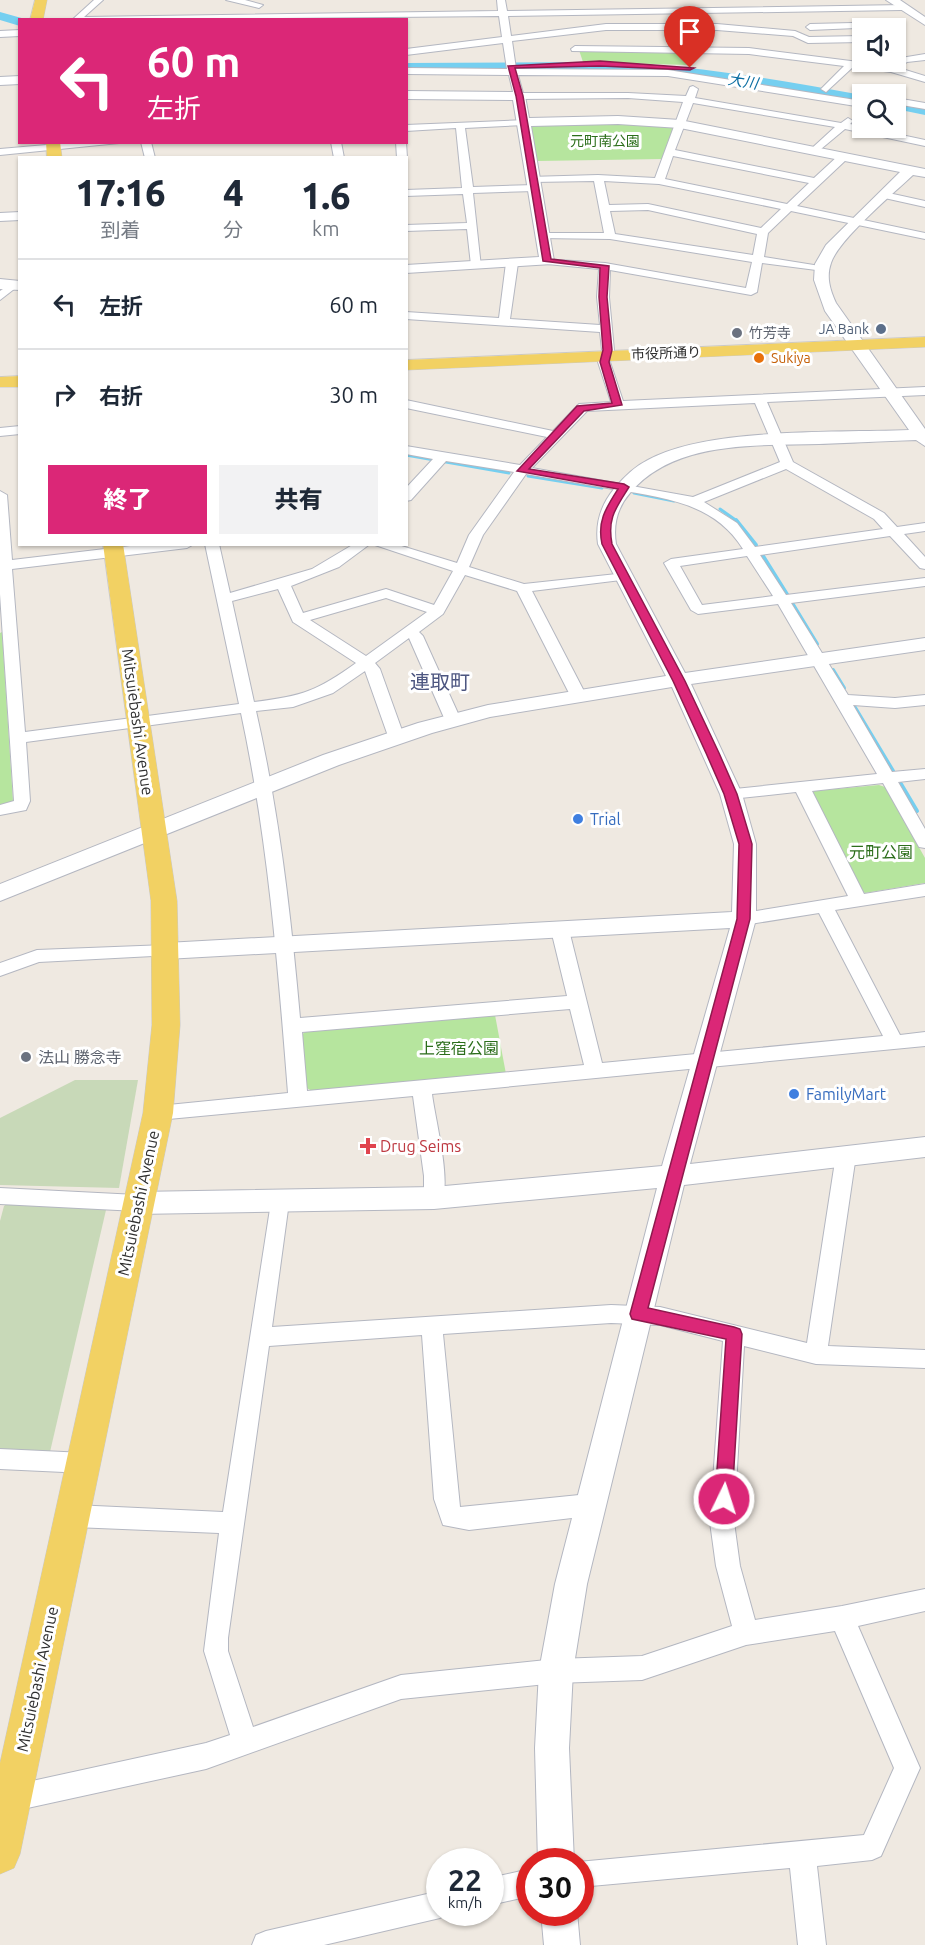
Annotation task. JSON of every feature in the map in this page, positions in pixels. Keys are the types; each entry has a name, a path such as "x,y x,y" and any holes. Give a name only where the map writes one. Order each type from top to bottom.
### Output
{"main road":[{"path":"36,18 41,0"},
{"name":"市役所通り","path":"408,365 925,342"},
{"path":"0,382 18,381"},
{"name":"Mitsuiebashi Avenue","path":"0,1854 6,1799 74,1516 137,1203 158,1113 166,1025 164,901 113,549"}],"street":[{"path":"78,18 99,0"},
{"path":"230,0 262,2"},
{"path":"501,0 547,261"},
{"path":"643,0 646,11"},
{"path":"815,0 852,25"},
{"path":"245,17 262,2"},
{"path":"907,4 925,22"},
{"path":"191,18 351,18 827,8 907,4 925,14"},
{"path":"776,9 780,19 809,18 815,27"},
{"path":"741,10 748,30"},
{"path":"797,38 803,28 852,26"},
{"path":"408,52 606,27 826,89 852,93"},
{"path":"408,71 600,63 685,49 748,30 797,38 852,39"},
{"path":"571,31 576,52 685,49 739,51 850,65"},
{"path":"0,34 18,33"},
{"path":"443,47 446,65"},
{"path":"777,55 788,47 852,54"},
{"path":"906,57 925,57"},
{"path":"408,64 626,71 699,76 852,104"},
{"path":"826,89 850,65"},
{"path":"902,72 925,79"},
{"path":"659,181 699,76"},
{"path":"0,81 18,80"},
{"path":"408,95 600,95 690,100 925,143"},
{"path":"906,103 925,106"},
{"path":"906,112 925,115"},
{"path":"815,151 852,116"},
{"path":"408,128 618,120 680,124 917,171"},
{"path":"460,125 477,265"},
{"path":"0,152 104,144"},
{"path":"670,152 817,182"},
{"path":"408,269 547,261 605,266 751,291 763,232 843,157"},
{"path":"917,171 884,195 856,221 831,248 820,269 825,297 856,345 923,437"},
{"path":"598,178 610,236"},
{"path":"408,193 468,191 598,178 659,181 791,206 925,236"},
{"path":"884,195 925,204"},
{"path":"605,208 648,207 763,232"},
{"path":"0,217 18,216"},
{"path":"408,228 472,226"},
{"path":"543,236 610,236 820,269"},
{"path":"504,321 512,263"},
{"path":"605,266 605,367 618,405"},
{"path":"0,297 10,285"},
{"path":"408,315 606,329"},
{"path":"16,738 293,702 318,695 367,663 438,611 476,535 522,471 583,407 925,391"},
{"path":"760,399 787,464 879,516 925,566"},
{"path":"408,404 556,435"},
{"path":"0,432 18,430"},
{"path":"556,1848 552,1748 556,1671 571,1584 704,1060 744,919 745,844 731,794 679,681 621,576 607,544 604,528 607,514 624,487 653,465 690,451 731,443 923,437"},
{"path":"408,450 694,501 731,524 739,532 820,660 886,778 920,826 925,843"},
{"path":"408,495 441,458"},
{"path":"694,501 787,464"},
{"path":"0,495 2,566 22,801 20,806 0,810"},
{"path":"925,527 671,563 698,610 925,582"},
{"path":"2,566 113,549 157,546"},
{"path":"212,546 264,786 285,945 298,1098"},
{"path":"224,597 337,564 360,546"},
{"path":"386,546 523,588 621,576"},
{"path":"282,581 298,619 367,663 372,669 396,736"},
{"path":"523,588 579,695"},
{"path":"298,619 386,593 438,611"},
{"path":"409,632 416,636 453,720"},
{"path":"0,893 264,786 396,736 453,720 579,695 925,644"},
{"path":"840,699 895,703 925,700"},
{"path":"731,794 925,774"},
{"path":"801,786 859,901"},
{"path":"0,970 37,956 285,945 744,919 925,890"},
{"path":"825,907 895,1042"},
{"path":"560,930 595,1071"},
{"path":"291,1026 577,1002"},
{"path":"158,1113 925,1039"},
{"path":"421,1088 434,1176 434,1198"},
{"path":"0,1197 137,1203 434,1198 674,1176 925,1147"},
{"path":"816,1354 846,1155"},
{"path":"245,1741 216,1651 232,1523 279,1202"},
{"path":"260,1337 638,1314 660,1316 816,1354 925,1359"},
{"path":"432,1326 446,1499 451,1517 469,1520 590,1505"},
{"path":"734,1334 722,1522 728,1566 746,1633"},
{"path":"0,1459 85,1462"},
{"path":"74,1516 232,1523"},
{"path":"6,1799 206,1756 402,1687 556,1671 642,1668 746,1633 842,1618 925,1600"},
{"path":"594,1873 872,1847 907,1768 842,1618"},
{"path":"802,1854 812,1945"},
{"path":"266,1945 426,1907"},
{"path":"560,1926 562,1945"}],"green space":[{"path":"579,50 683,52 687,65 583,62"},
{"name":"元町南公園","path":"609,122 675,127 663,159 537,161 530,125"},
{"path":"2,632 13,801 0,805 0,633"},
{"name":"元町公園","path":"879,785 885,787 925,858 925,883 865,893 811,794 814,791"},
{"name":"上窪宿公園","path":"495,1015 506,1074 312,1091 305,1087 299,1037 305,1032"},
{"path":"75,1080 138,1080 119,1188 0,1185 0,1118"},
{"path":"9,1202 103,1206 106,1210 50,1452 0,1450 0,1221 4,1206"}],"waterway":[{"name":"大川","path":"0,16 18,21"},
{"name":"大川","path":"408,67 599,66 686,71 852,97"},
{"name":"大川","path":"906,107 925,110"},
{"path":"408,455 509,473"},
{"path":"528,476 602,488"},
{"path":"634,493 674,501"},
{"path":"720,509 737,521"},
{"path":"737,521 756,545"},
{"path":"763,556 788,596"},
{"path":"792,603 817,644"},
{"path":"833,670 844,688"},
{"path":"854,706 893,771"},
{"path":"901,784 917,811"}],"place":[{"name":"JA Bank","path":"881,329"},
{"name":"竹芳寺","path":"737,333"},
{"name":"Sukiya","path":"759,358"},
{"name":"Trial","path":"578,819"},
{"name":"法山 勝念寺","path":"26,1057"},
{"name":"FamilyMart","path":"794,1094"},
{"name":"Drug Seims","path":"368,1146"}],"district":[{"name":"連取町","path":"440,681"}],"route":[{"path":"690,68 600,63 511,64 519,96 547,261 605,266 603,297 608,350 604,362 618,405 581,408 522,471 624,487 607,514 604,528 607,544 621,576 679,681 731,794 745,844 744,919 638,1314 660,1316 734,1334 724,1499"}]}
